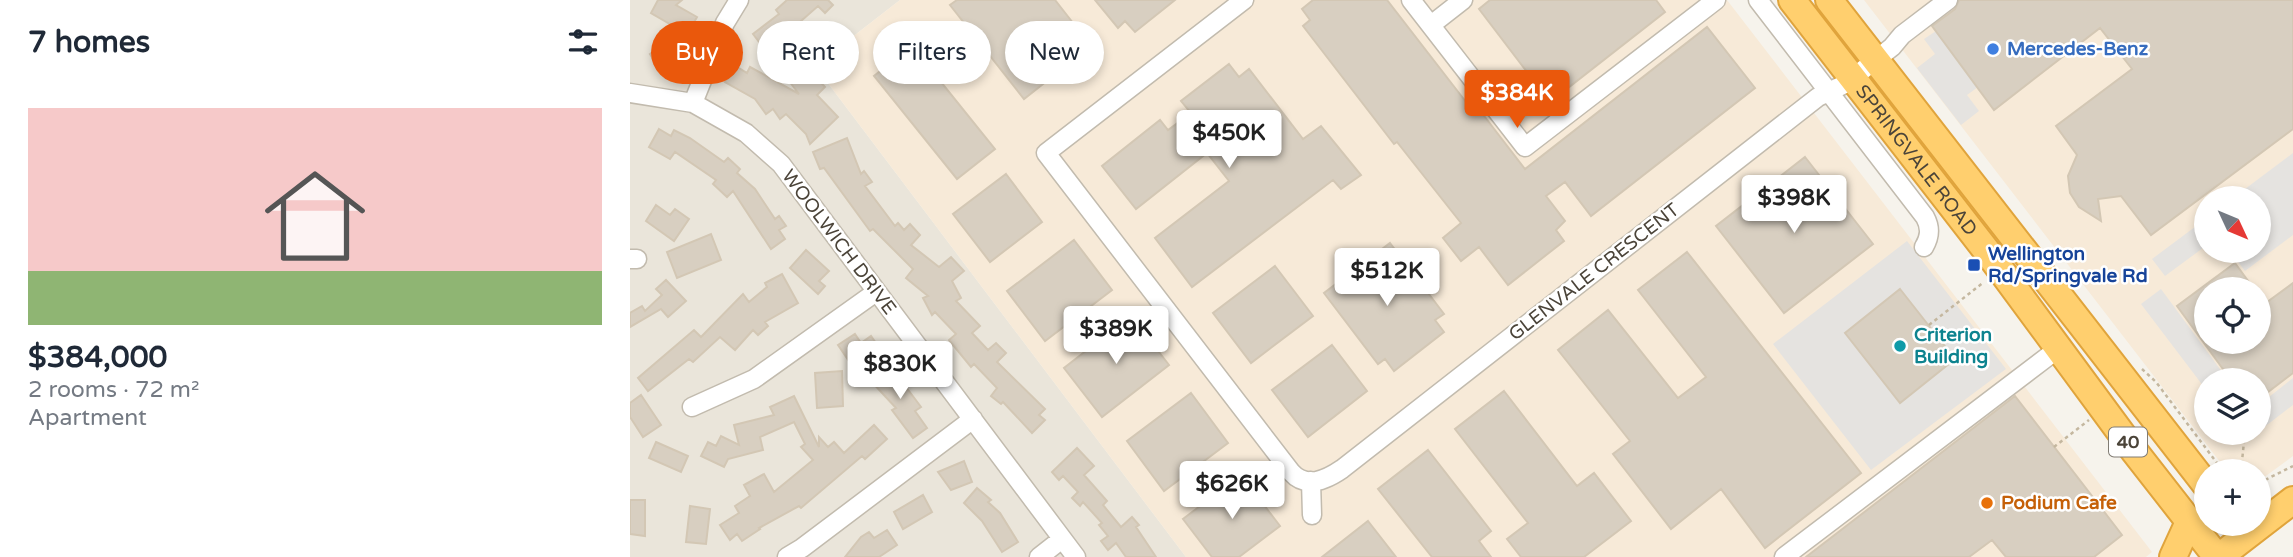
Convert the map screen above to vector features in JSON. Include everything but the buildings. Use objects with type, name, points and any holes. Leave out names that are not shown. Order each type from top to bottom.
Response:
[{"type":"highway","name":"SPRINGVALE ROAD","points":[[1792,0],[2218,557]]},
{"type":"highway","name":"SPRINGVALE ROAD","points":[[1829,0],[2194,467]]},
{"type":"highway","points":[[2218,557],[2246,539],[2277,505]]},
{"type":"highway","points":[[2174,557],[2189,522]]},
{"type":"street","points":[[693,103],[725,23],[739,0]]},
{"type":"street","points":[[1244,0],[1046,153],[1295,476],[1300,480],[1311,481],[1312,515]]},
{"type":"street","points":[[1411,0],[1525,147],[1716,0]]},
{"type":"street","points":[[1431,25],[1463,0]]},
{"type":"street","name":"SPRINGVALE ROAD","points":[[1758,0],[1926,217],[1929,228],[1924,247]]},
{"type":"street","name":"GLENVALE CRESCENT","points":[[1311,481],[1326,479],[1342,469],[1818,97],[1853,78],[1892,47],[1902,35],[1948,0]]},
{"type":"street","name":"WOOLWICH DRIVE","points":[[630,93],[693,103],[746,133],[781,164],[1076,557]]},
{"type":"street","points":[[692,407],[754,379],[876,292]]},
{"type":"street","points":[[1784,557],[2059,348]]},
{"type":"street","points":[[787,557],[973,419]]},
{"type":"street","points":[[1039,557],[1062,539]]},
{"type":"path","points":[[1929,325],[1986,281]]},
{"type":"path","points":[[2054,447],[2089,420]]},
{"type":"path","points":[[2271,477],[2293,466]]},
{"type":"shaded area","points":[[630,0],[900,0],[859,32],[859,21],[757,21],[757,84],[829,84],[1186,557],[630,557]]},
{"type":"shaded area","points":[[900,0],[1727,0],[2152,552],[2146,557],[1186,557],[829,84],[859,84],[859,32]]},
{"type":"shaded area","points":[[1864,0],[2293,0],[2293,456],[2271,472],[2271,459],[2218,459],[2207,445],[2271,445],[2271,368],[2194,368],[2194,428]]},
{"type":"shaded area","points":[[1936,31],[1978,87],[1967,95],[1979,111],[1961,125],[1917,68],[1935,54],[1924,39]]},
{"type":"shaded area","points":[[2293,153],[2293,235],[2272,251],[2272,186],[2249,186]]},
{"type":"shaded area","points":[[2194,228],[2194,255],[2165,276],[2152,259]]},
{"type":"shaded area","points":[[1907,241],[2006,369],[1871,470],[1773,344]],"holes":[[[1900,290],[1955,359],[1900,403],[1845,333]]]},
{"type":"shaded area","points":[[2239,263],[2256,263],[2245,271]]},
{"type":"shaded area","points":[[2161,289],[2194,334],[2194,354],[2209,354],[2219,368],[2194,368],[2194,374],[2141,304]]},
{"type":"shaded area","points":[[2293,378],[2293,405],[2271,422],[2271,395]]},
{"type":"place","name":"Mercedes-Benz","points":[[1993,49]]},
{"type":"place","name":"Wellington Rd/Springvale Rd","points":[[1974,265]]},
{"type":"place","name":"Criterion Building","points":[[1900,346]]},
{"type":"place","name":"Podium Cafe","points":[[1987,503]]}]
